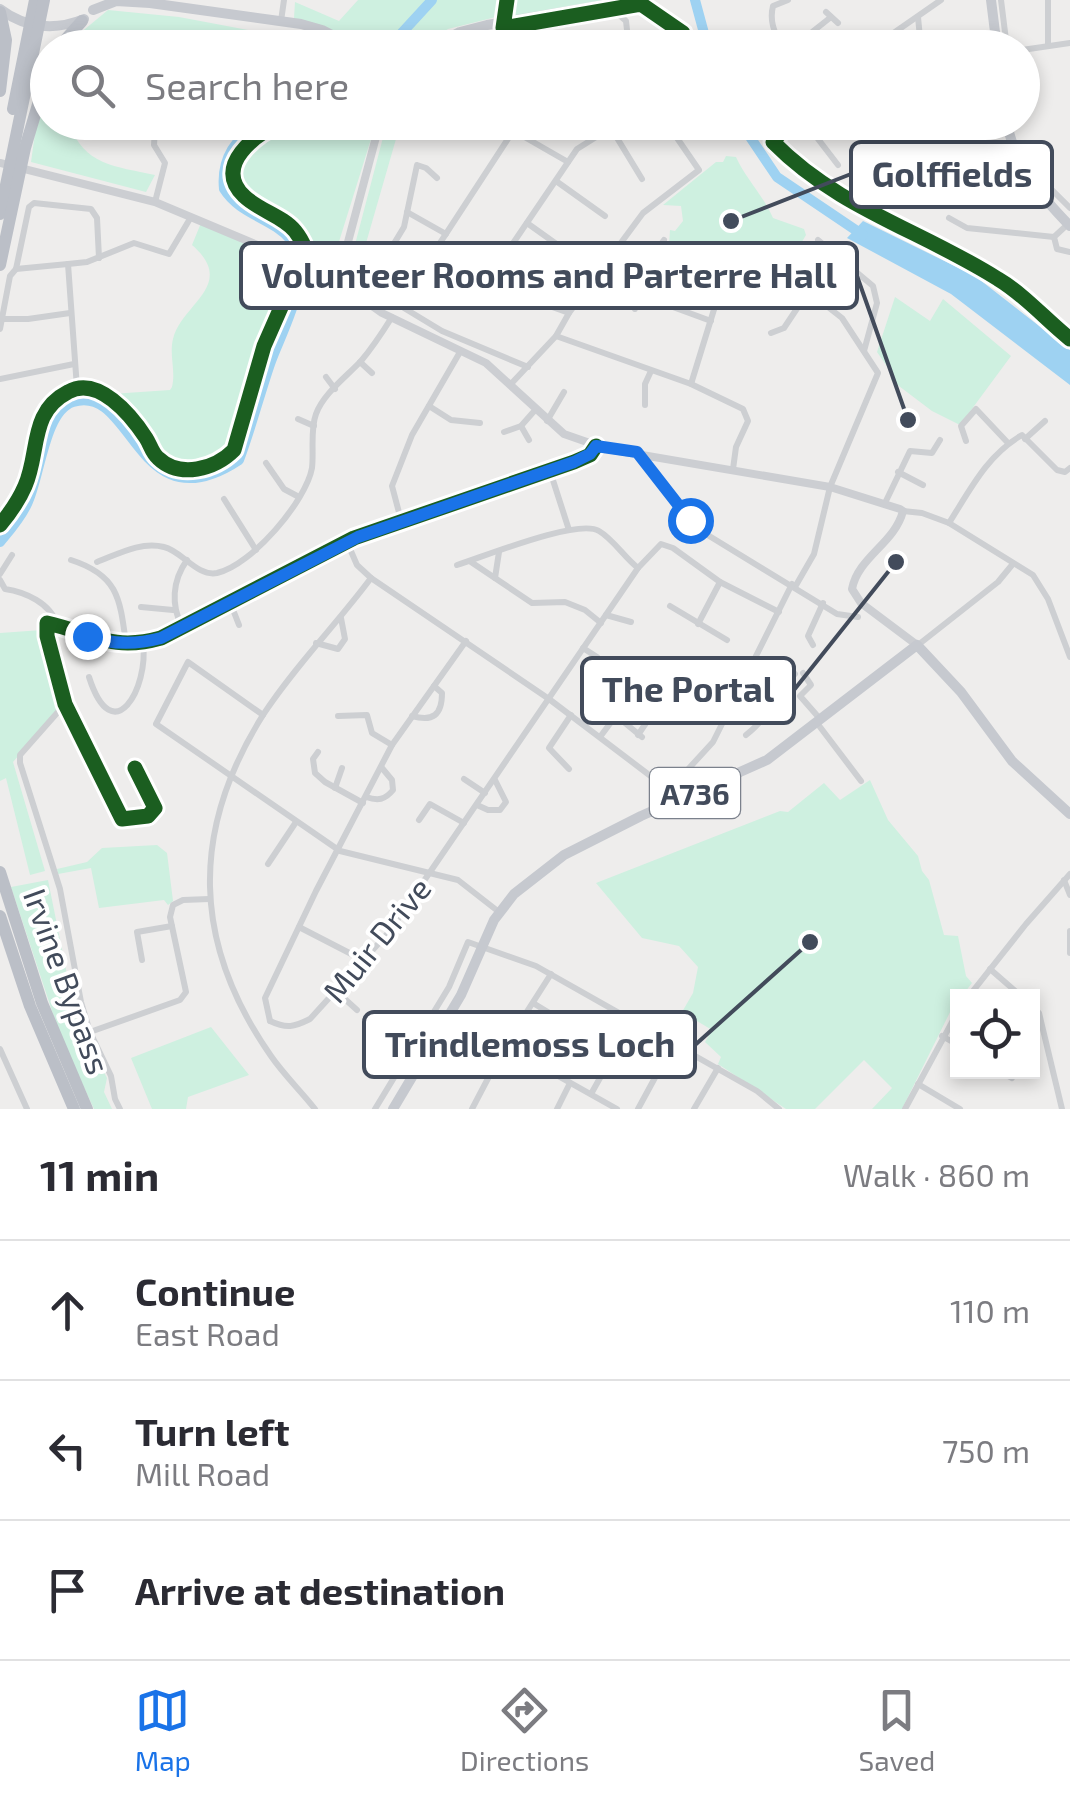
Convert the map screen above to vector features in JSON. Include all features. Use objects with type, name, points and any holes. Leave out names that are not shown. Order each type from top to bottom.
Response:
[{"type":"highway","points":[[0,167],[34,0]]},
{"type":"highway","points":[[38,30],[44,0]]},
{"type":"highway","points":[[74,30],[91,10]]},
{"type":"highway","points":[[0,92],[6,40],[4,12]]},
{"type":"highway","points":[[0,214],[30,68]]},
{"type":"highway","points":[[0,265],[30,131]]},
{"type":"highway","name":"Irvine Bypass","points":[[0,872],[42,1003],[87,1109]]},
{"type":"highway","name":"Irvine Bypass","points":[[0,916],[30,1006],[74,1109]]},
{"type":"main road","points":[[467,30],[634,0]]},
{"type":"main road","points":[[991,0],[995,30]]},
{"type":"main road","points":[[4,12],[32,25],[59,26],[116,1],[147,2],[322,30]]},
{"type":"main road","points":[[340,287],[339,273],[375,140]]},
{"type":"main road","points":[[1011,140],[1032,184],[1069,225]]},
{"type":"main road","points":[[0,167],[36,171],[155,202],[293,260],[392,318],[486,363],[573,440],[830,487],[903,512],[894,532],[856,575],[852,589],[857,600],[918,645],[960,692],[1012,762],[1070,814]]},
{"type":"main road","points":[[346,248],[351,267],[358,271],[374,306]]},
{"type":"main road","points":[[321,278],[351,267]]},
{"type":"main road","points":[[351,291],[361,278]]},
{"type":"main road","name":"A736","points":[[392,1109],[461,994],[482,944],[514,894],[564,855],[671,796],[767,760],[918,645]]},
{"type":"street","points":[[281,21],[284,0]]},
{"type":"street","points":[[773,30],[773,6],[788,0]]},
{"type":"street","points":[[898,30],[941,0]]},
{"type":"street","points":[[1001,0],[1005,30]]},
{"type":"street","points":[[1048,0],[1048,46]]},
{"type":"street","points":[[563,24],[618,14],[626,21],[627,30]]},
{"type":"street","points":[[918,16],[919,30]]},
{"type":"street","points":[[815,30],[832,17]]},
{"type":"street","points":[[1040,47],[1070,43]]},
{"type":"street","points":[[155,140],[165,163],[155,202]]},
{"type":"street","points":[[508,140],[406,295],[404,308],[442,331],[528,366]]},
{"type":"street","points":[[537,140],[568,162]]},
{"type":"street","points":[[486,283],[568,162],[592,140]]},
{"type":"street","points":[[617,140],[642,180]]},
{"type":"street","points":[[510,385],[556,336],[643,213],[699,170],[678,140]]},
{"type":"street","points":[[819,140],[838,164]]},
{"type":"street","points":[[974,140],[989,150],[1012,144]]},
{"type":"street","points":[[1030,146],[1044,182],[1070,208]]},
{"type":"street","points":[[384,260],[404,226],[418,166],[437,178]]},
{"type":"street","points":[[556,180],[605,216]]},
{"type":"street","points":[[0,329],[29,208],[39,202],[92,209],[96,214],[99,258]]},
{"type":"street","points":[[407,212],[446,234]]},
{"type":"street","points":[[16,268],[99,258],[134,242],[169,254],[192,216]]},
{"type":"street","points":[[949,218],[967,228],[1054,237],[1069,225]]},
{"type":"street","points":[[527,223],[576,258]]},
{"type":"street","points":[[1054,237],[1056,248],[1070,252]]},
{"type":"street","points":[[664,240],[638,275],[632,292],[711,321]]},
{"type":"street","points":[[818,240],[873,286],[877,303],[864,352]]},
{"type":"street","points":[[431,256],[486,283],[569,313]]},
{"type":"street","points":[[68,264],[77,388]]},
{"type":"street","points":[[715,268],[734,280],[731,289],[720,290],[707,280],[715,268]]},
{"type":"street","points":[[347,542],[357,565],[371,578],[549,698],[671,796],[714,742],[743,680],[818,544],[830,487],[878,373],[842,318],[791,278]]},
{"type":"street","points":[[691,384],[720,290]]},
{"type":"street","points":[[771,333],[784,328],[808,292]]},
{"type":"street","points":[[635,309],[639,294]]},
{"type":"street","points":[[3,319],[70,313]]},
{"type":"street","points":[[97,562],[137,547],[167,547],[200,570],[216,573],[256,550],[308,482],[315,416],[392,318]]},
{"type":"street","points":[[556,336],[691,384],[743,408],[748,421],[736,447],[732,469]]},
{"type":"street","points":[[362,342],[370,350]]},
{"type":"street","points":[[402,520],[392,486],[412,435],[460,352]]},
{"type":"street","points":[[360,362],[372,374]]},
{"type":"street","points":[[0,380],[74,364]]},
{"type":"street","points":[[645,404],[645,384],[651,371]]},
{"type":"street","points":[[326,377],[334,389]]},
{"type":"street","points":[[548,421],[564,392]]},
{"type":"street","points":[[429,406],[451,420],[480,422]]},
{"type":"street","points":[[504,432],[521,426],[536,409]]},
{"type":"street","points":[[966,441],[961,426],[976,409],[1008,443]]},
{"type":"street","points":[[298,419],[314,426]]},
{"type":"street","points":[[1025,440],[1045,421]]},
{"type":"street","points":[[521,426],[530,440]]},
{"type":"street","points":[[950,523],[978,477],[1008,443],[1022,435],[1057,470],[1065,472],[1070,468]]},
{"type":"street","points":[[885,503],[910,451],[932,452],[940,440]]},
{"type":"street","points":[[136,768],[155,808],[148,816],[122,818],[66,704],[46,622],[104,642],[143,643],[161,638],[347,542],[583,459],[596,446]]},
{"type":"street","points":[[637,452],[690,520],[706,534],[838,614],[858,616]]},
{"type":"street","points":[[266,464],[284,490],[299,497]]},
{"type":"street","points":[[550,471],[569,530]]},
{"type":"street","points":[[898,472],[924,485]]},
{"type":"street","points":[[308,482],[321,488]]},
{"type":"street","points":[[224,499],[256,550]]},
{"type":"street","points":[[903,512],[922,513],[950,523],[1032,575],[1042,588],[1070,657]]},
{"type":"street","points":[[457,565],[590,527],[602,532],[638,568],[661,544],[673,548],[720,582],[779,612]]},
{"type":"street","points":[[496,578],[500,552]]},
{"type":"street","points":[[12,555],[0,577],[5,589],[22,592],[46,608],[57,625]]},
{"type":"street","points":[[70,560],[88,566],[111,583],[124,622],[126,644]]},
{"type":"street","points":[[182,627],[173,610],[178,575],[187,560]]},
{"type":"street","points":[[470,561],[532,603],[565,602],[603,619],[631,622]]},
{"type":"street","points":[[918,645],[998,582],[1012,565]]},
{"type":"street","name":"Muir Drive","points":[[270,1021],[293,1027],[310,1019],[389,932],[638,568]]},
{"type":"street","points":[[315,1109],[272,1057],[224,965],[209,899],[214,822],[263,715],[371,578]]},
{"type":"street","points":[[698,624],[720,582]]},
{"type":"street","points":[[230,602],[239,625]]},
{"type":"street","points":[[813,644],[808,636],[823,603]]},
{"type":"street","points":[[670,606],[727,640]]},
{"type":"street","points":[[141,607],[173,610]]},
{"type":"street","points":[[316,643],[338,649],[345,639],[341,618]]},
{"type":"street","points":[[255,1030],[270,1021],[264,998],[392,745],[466,641]]},
{"type":"street","points":[[88,677],[96,699],[106,711],[114,713],[126,708],[133,700],[146,664],[143,643]]},
{"type":"street","points":[[583,648],[596,658]]},
{"type":"street","points":[[263,715],[188,662],[156,724],[340,851],[458,880],[500,913]]},
{"type":"street","points":[[766,699],[799,673],[811,685],[800,696],[862,781]]},
{"type":"street","points":[[743,680],[760,689],[766,699],[766,717],[746,736]]},
{"type":"street","points":[[412,716],[426,720],[437,715],[442,693],[434,686]]},
{"type":"street","points":[[600,736],[629,698]]},
{"type":"street","points":[[66,704],[20,755],[20,763],[60,889],[81,1002],[120,1109]]},
{"type":"street","points":[[608,709],[640,736],[648,720],[623,706]]},
{"type":"street","points":[[569,769],[549,748],[571,715]]},
{"type":"street","points":[[338,716],[367,716],[372,733],[392,745]]},
{"type":"street","points":[[318,752],[313,760],[315,773],[335,788],[364,800],[387,797],[393,790],[392,780],[382,768]]},
{"type":"street","points":[[335,788],[342,768]]},
{"type":"street","points":[[464,779],[485,793]]},
{"type":"street","name":"Muir Drive","points":[[476,805],[500,810],[506,802],[494,779]]},
{"type":"street","points":[[419,820],[430,804],[464,823]]},
{"type":"street","points":[[268,864],[296,822]]},
{"type":"street","points":[[1067,877],[1070,896]]},
{"type":"street","points":[[974,989],[1067,877]]},
{"type":"street","points":[[90,1032],[180,1000],[186,992],[172,926],[173,905],[183,900],[209,899]]},
{"type":"street","points":[[142,960],[137,932],[172,926]]},
{"type":"street","points":[[299,926],[364,960]]},
{"type":"street","points":[[1070,931],[1070,954]]},
{"type":"street","points":[[375,1109],[449,987],[468,942],[482,944],[550,974],[718,1068],[779,1109]]},
{"type":"street","points":[[990,969],[1013,989]]},
{"type":"street","points":[[472,1109],[550,974]]},
{"type":"street","points":[[336,991],[357,1010]]},
{"type":"street","points":[[533,1002],[574,1028]]},
{"type":"street","points":[[1040,1017],[1062,1109]]},
{"type":"street","points":[[591,1094],[632,1021]]},
{"type":"street","points":[[905,1109],[950,1024]]},
{"type":"street","points":[[942,1036],[950,1040]]},
{"type":"street","points":[[505,1046],[617,1109]]},
{"type":"street","points":[[0,1049],[27,1109]]},
{"type":"street","points":[[694,1109],[718,1068]]},
{"type":"street","points":[[638,1109],[657,1074]]},
{"type":"street","points":[[557,1109],[570,1083]]},
{"type":"street","points":[[918,1084],[960,1109]]},
{"type":"street","points":[[762,1109],[768,1100]]},
{"type":"green space","points":[[358,0],[431,0],[404,30],[321,30],[294,18],[295,2],[339,21]]},
{"type":"green space","points":[[436,0],[610,0],[514,17],[508,14],[446,30],[411,30]]},
{"type":"green space","points":[[108,10],[179,17],[248,30],[84,30]]},
{"type":"green space","points":[[34,140],[77,140],[103,162],[155,175],[146,192],[31,162]]},
{"type":"green space","points":[[253,140],[371,140],[328,268],[317,264],[308,236],[243,186],[243,149]]},
{"type":"green space","points":[[382,140],[396,140],[360,264],[352,256]]},
{"type":"green space","points":[[726,156],[736,157],[773,218],[804,229],[806,235],[787,267],[774,258],[767,268],[746,257],[737,270],[743,277],[736,285],[705,277],[700,284],[649,267],[669,245],[670,230],[675,231],[683,221],[681,206],[663,205]]},
{"type":"green space","points":[[201,223],[283,260],[284,293],[278,315],[262,344],[235,444],[216,462],[179,466],[160,459],[144,430],[111,394],[172,387],[173,339],[203,294],[210,272],[205,259],[192,245]]},
{"type":"green space","points":[[895,297],[930,321],[943,299],[1011,356],[960,425],[932,411],[891,380],[893,375],[877,352]]},
{"type":"green space","points":[[42,630],[61,706],[13,762],[45,871],[30,875],[6,778],[0,781],[0,633]]},
{"type":"green space","points":[[870,780],[888,820],[918,856],[944,935],[958,936],[966,976],[972,983],[967,989],[950,989],[950,1012],[902,1109],[872,1109],[892,1088],[864,1060],[815,1109],[786,1109],[718,1064],[721,1057],[705,1042],[712,1030],[682,1012],[693,993],[698,967],[679,946],[642,938],[596,883],[780,811],[788,812],[824,783],[840,800]]},
{"type":"green space","points":[[157,845],[167,853],[173,901],[168,905],[164,900],[99,908],[91,868],[58,874],[57,869],[87,862],[102,848]]},
{"type":"green space","points":[[48,880],[76,1019],[107,1078],[104,1092],[112,1109],[94,1109],[60,1035],[11,887]]},
{"type":"green space","points":[[211,1027],[249,1075],[188,1097],[186,1109],[152,1109],[131,1058]]},
{"type":"water","points":[[863,221],[975,276],[1070,350],[1070,385],[951,294],[847,238]]},
{"type":"waterway","points":[[404,30],[432,0]]},
{"type":"waterway","points":[[695,0],[703,30]]},
{"type":"waterway","points":[[0,542],[32,493],[55,418],[73,402],[93,402],[110,412],[157,466],[178,477],[205,476],[239,460],[294,302],[300,268],[291,240],[239,205],[224,189],[228,159],[241,140]]},
{"type":"waterway","points":[[752,140],[777,177],[863,235]]},
{"type":"cycle path","points":[[507,0],[503,28],[641,4],[679,30]]},
{"type":"cycle path","points":[[254,140],[235,163],[235,185],[244,196],[295,231],[314,274]]},
{"type":"cycle path","points":[[775,140],[798,165],[825,185],[998,279],[1070,339]]},
{"type":"cycle path","points":[[0,525],[25,486],[47,410],[56,400],[79,388],[91,389],[113,400],[140,429],[156,456],[176,468],[207,466],[234,450],[264,346],[286,296],[284,256]]},
{"type":"cycle path","points":[[135,768],[155,808],[148,816],[122,819],[65,704],[47,623],[115,642],[161,638],[354,538],[574,462],[590,455],[596,446]]},
{"type":"place","name":"Golffields","points":[[731,221]]},
{"type":"place","name":"Volunteer Rooms and Parterre Hall","points":[[908,420]]},
{"type":"place","name":"The Portal","points":[[896,562]]},
{"type":"place","name":"Trindlemoss Loch","points":[[810,942]]},
{"type":"route","points":[[87,636],[126,644],[161,638],[358,537],[583,459],[596,446],[637,452],[690,520]]}]
